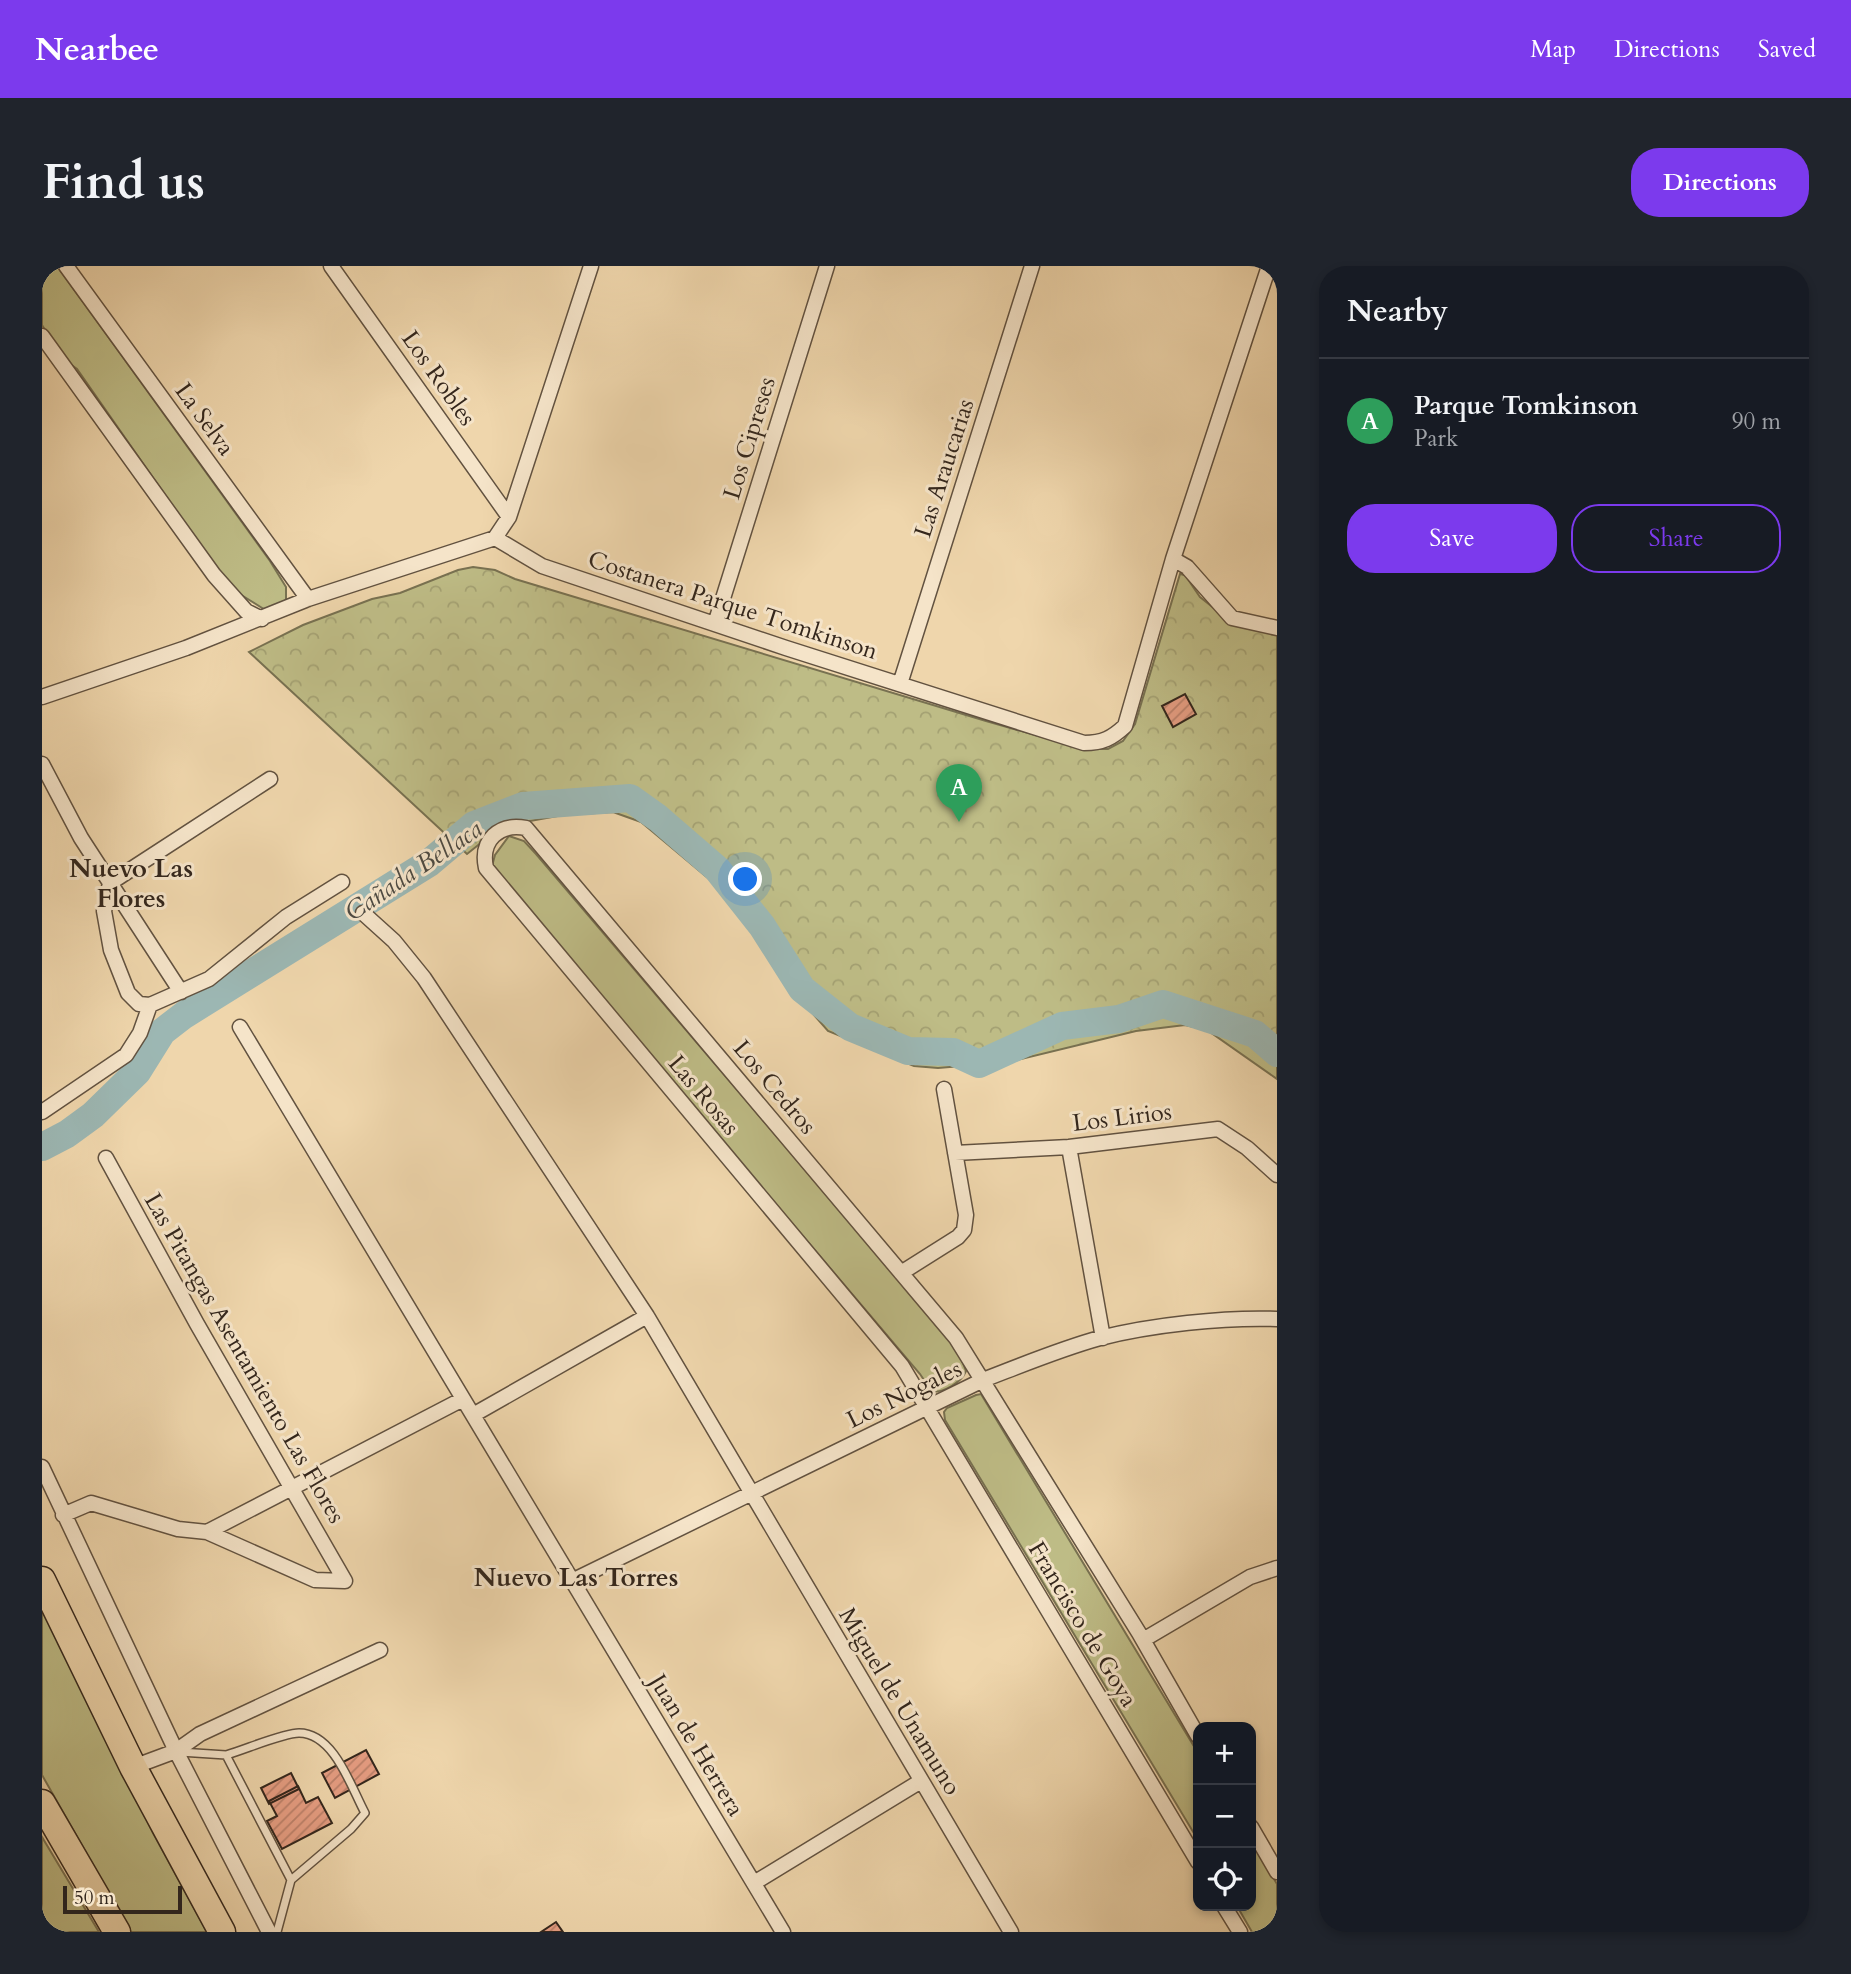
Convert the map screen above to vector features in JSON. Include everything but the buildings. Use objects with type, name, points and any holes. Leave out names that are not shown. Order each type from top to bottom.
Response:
[{"type":"highway","points":[[42,1580],[133,1767],[222,1932]]},
{"type":"highway","points":[[42,1803],[117,1932]]},
{"type":"street","name":"La Selva","points":[[66,266],[308,599]]},
{"type":"street","name":"Los Robles","points":[[331,266],[509,517]]},
{"type":"street","points":[[343,282],[344,266]]},
{"type":"street","points":[[42,697],[186,648],[308,599],[495,538],[509,517],[591,266]]},
{"type":"street","name":"Los Cipreses","points":[[715,624],[827,266]]},
{"type":"street","name":"Las Araucarias","points":[[900,684],[1032,266]]},
{"type":"street","points":[[1269,266],[1173,559],[1188,567],[1232,618],[1277,628]]},
{"type":"street","points":[[42,336],[214,575],[247,611],[262,619]]},
{"type":"street","name":"Costanera Parque Tomkinson","points":[[495,538],[542,566],[1084,743],[1101,743],[1125,726],[1173,559]]},
{"type":"street","points":[[42,764],[70,819],[181,992]]},
{"type":"street","points":[[270,779],[110,883],[104,911],[111,950],[128,993],[139,1003],[150,1005],[209,979],[286,917],[342,882]]},
{"type":"street","name":"Los Cedros","points":[[526,828],[956,1338],[983,1380]]},
{"type":"street","name":"Las Rosas","points":[[526,828],[499,829],[486,849],[486,868],[902,1366],[928,1408]]},
{"type":"street","name":"Miguel de Unamuno","points":[[363,913],[394,941],[424,978],[647,1316],[1011,1932]]},
{"type":"street","points":[[42,1112],[126,1055],[141,1033],[150,1005]]},
{"type":"street","name":"Juan de Herrera","points":[[240,1027],[783,1932]]},
{"type":"street","points":[[901,1273],[958,1237],[964,1230],[966,1215],[944,1089]]},
{"type":"street","name":"Los Lirios","points":[[956,1153],[1069,1147],[1218,1129],[1248,1148],[1277,1175]]},
{"type":"street","points":[[1069,1147],[1102,1338]]},
{"type":"street","name":"Las Pitangas Asentamiento Las Flores","points":[[106,1158],[197,1324],[345,1581],[315,1580],[207,1532]]},
{"type":"street","points":[[473,1415],[647,1316]]},
{"type":"street","name":"Los Nogales","points":[[572,1581],[983,1380],[1052,1353],[1102,1338],[1195,1323],[1277,1319]]},
{"type":"street","name":"Francisco de Goya","points":[[983,1380],[1143,1640],[1193,1727]]},
{"type":"street","points":[[63,1515],[91,1503],[178,1529],[207,1532],[463,1399]]},
{"type":"street","name":"Francisco de Goya","points":[[928,1408],[1193,1854]]},
{"type":"street","points":[[42,1466],[176,1751],[269,1932]]},
{"type":"street","points":[[1143,1640],[1231,1587],[1277,1568]]},
{"type":"street","points":[[133,1767],[176,1751],[200,1734],[380,1650]]},
{"type":"street","points":[[754,1883],[921,1781]]},
{"type":"street","points":[[1256,1836],[1277,1872]]},
{"type":"street","points":[[1227,1911],[1240,1932]]},
{"type":"lane","points":[[176,1751],[226,1755],[297,1733],[314,1735],[331,1749],[365,1813],[351,1829],[291,1880],[277,1932]]},
{"type":"lane","points":[[226,1755],[291,1880]]},
{"type":"green space","points":[[42,266],[57,266],[270,561],[286,587],[286,600],[267,611],[230,588],[77,369],[63,359],[42,325]]},
{"type":"green space","points":[[473,567],[495,570],[515,579],[1084,749],[1108,749],[1123,741],[1135,724],[1180,574],[1185,575],[1200,597],[1229,620],[1277,635],[1277,1079],[1207,1030],[1185,1025],[1136,1031],[1009,1062],[938,1068],[914,1066],[828,1031],[786,983],[721,889],[641,822],[613,812],[563,815],[519,823],[482,842],[467,854],[249,652],[303,625],[372,599],[400,593],[458,570]]},
{"type":"green space","points":[[509,836],[524,841],[536,854],[957,1348],[966,1371],[956,1383],[947,1389],[932,1392],[920,1374],[498,877],[492,866],[495,855]]},
{"type":"green space","points":[[981,1394],[1193,1745],[1193,1832],[945,1420],[944,1412],[947,1408]]},
{"type":"green space","points":[[42,1600],[153,1833],[207,1932],[131,1932],[42,1775]]},
{"type":"green space","points":[[42,1837],[99,1932],[42,1932]]},
{"type":"green space","points":[[1256,1849],[1277,1884],[1277,1932],[1252,1932],[1240,1911],[1256,1911]]},
{"type":"waterway","name":"Cañada Bellaca","points":[[42,1147],[67,1134],[93,1115],[137,1072],[162,1032],[184,1015],[429,863],[474,825],[523,806],[630,798],[658,818],[717,869],[762,926],[802,989],[850,1027],[908,1051],[953,1052],[979,1064],[1062,1026],[1119,1019],[1163,1004],[1255,1034],[1277,1053]]},
{"type":"place","name":"Parque Tomkinson","points":[[959,822]]},
{"type":"district","name":"Nuevo Las Flores","points":[[131,883]]},
{"type":"district","name":"Nuevo Las Torres","points":[[576,1577]]}]
